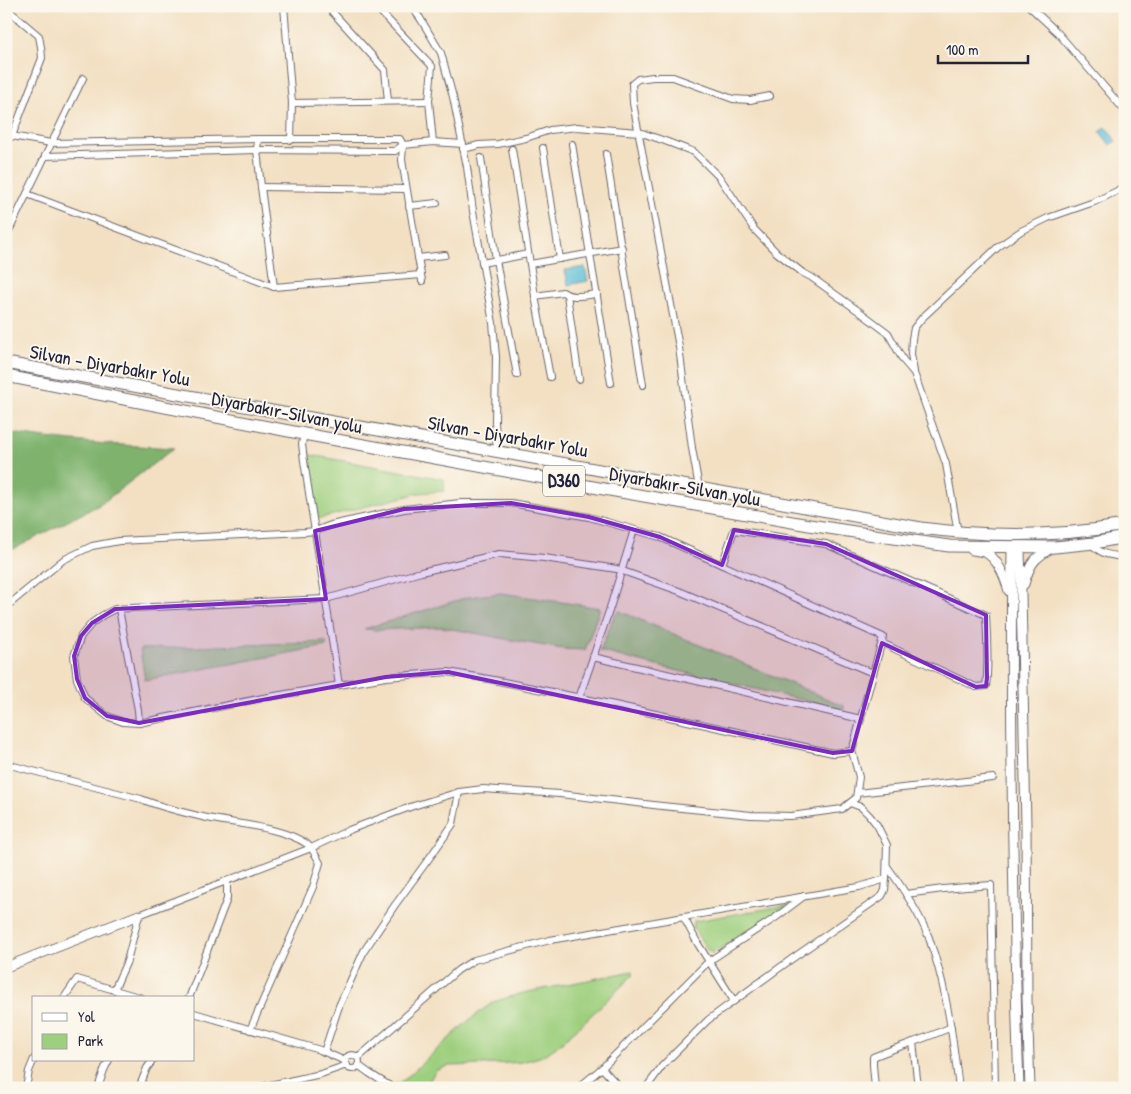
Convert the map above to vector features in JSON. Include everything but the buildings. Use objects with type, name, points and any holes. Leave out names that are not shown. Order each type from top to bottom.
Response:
[{"type":"highway","name":"Silvan - Diyarbakır Yolu","points":[[6,364],[912,527],[958,533],[986,534],[1088,531],[1125,525]]},
{"type":"highway","name":"Diyarbakır-Silvan yolu","points":[[6,376],[304,434],[799,524],[949,546],[1055,547],[1125,538]]},
{"type":"street","points":[[284,6],[292,103],[291,140]]},
{"type":"street","points":[[326,6],[384,70],[388,101]]},
{"type":"street","points":[[376,6],[432,66],[429,101],[433,142]]},
{"type":"street","points":[[411,6],[441,53],[453,97],[463,147],[493,323],[496,357],[495,414],[497,452]]},
{"type":"street","points":[[1029,6],[1058,32],[1125,111]]},
{"type":"street","points":[[6,8],[39,36],[42,58],[8,138],[51,143],[400,139],[403,145],[402,160],[422,278],[274,287],[27,194]]},
{"type":"street","points":[[699,488],[679,347],[633,103],[632,84],[638,79],[672,77],[734,99],[750,100],[770,96]]},
{"type":"street","points":[[7,235],[83,78]]},
{"type":"street","points":[[292,103],[429,101]]},
{"type":"street","points":[[45,156],[258,150],[395,151],[403,145],[433,142],[463,147],[498,144],[550,130],[577,127],[639,132],[694,152],[720,178],[754,229],[776,252],[888,333],[903,360],[914,373]]},
{"type":"street","points":[[258,140],[261,187],[274,287]]},
{"type":"street","points":[[572,144],[611,383]]},
{"type":"street","points":[[543,148],[560,258]]},
{"type":"street","points":[[512,149],[550,377]]},
{"type":"street","points":[[606,154],[643,385]]},
{"type":"street","points":[[481,158],[496,260],[517,375]]},
{"type":"street","points":[[958,533],[946,464],[914,373],[911,354],[914,328],[922,318],[998,247],[1021,231],[1048,218],[1094,202],[1118,191],[1125,185]]},
{"type":"street","points":[[261,187],[406,188]]},
{"type":"street","points":[[409,206],[437,203]]},
{"type":"street","points":[[530,264],[622,248]]},
{"type":"street","points":[[482,263],[528,254]]},
{"type":"street","points":[[418,258],[444,255]]},
{"type":"street","points":[[535,296],[563,292],[573,296],[597,294]]},
{"type":"street","points":[[567,295],[579,379]]},
{"type":"street","points":[[304,434],[302,444],[339,685]]},
{"type":"street","points":[[6,607],[63,560],[92,546],[119,541],[315,531],[330,525],[404,509],[461,504],[511,504],[589,517],[660,537],[883,637],[852,751],[859,777],[856,798],[842,808],[791,816],[751,815],[560,794],[483,789],[458,792],[412,806],[349,830],[311,848],[6,967]]},
{"type":"street","points":[[579,698],[634,530]]},
{"type":"street","points":[[722,565],[734,530],[826,544],[986,614],[988,641],[986,686],[976,687],[882,643]]},
{"type":"street","points":[[1090,543],[1099,552],[1125,557]]},
{"type":"street","points":[[949,546],[984,552],[993,559],[1016,599]]},
{"type":"street","points":[[1016,547],[1013,844],[1019,1088]]},
{"type":"street","points":[[1030,1088],[1027,998],[1026,825],[1016,599],[1034,560],[1055,547]]},
{"type":"street","points":[[852,751],[833,753],[494,680],[448,672],[395,676],[263,698],[139,723],[124,722],[107,716],[85,698],[77,679],[74,656],[81,636],[92,623],[115,609],[326,599],[421,572],[500,554],[544,558],[617,569],[679,591],[873,673]]},
{"type":"street","points":[[119,609],[139,723]]},
{"type":"street","points":[[593,657],[861,719]]},
{"type":"street","points":[[6,764],[141,799],[160,806],[286,834],[311,848],[320,863],[313,887],[250,1030]]},
{"type":"street","points":[[856,793],[993,778]]},
{"type":"street","points":[[324,1052],[339,1006],[364,951],[453,824],[458,792]]},
{"type":"street","points":[[646,1088],[663,1065],[708,1020],[882,896],[885,890],[887,845],[877,825],[869,815],[861,807],[850,802]]},
{"type":"street","points":[[887,866],[906,894],[927,932],[940,972],[951,1026],[959,1088]]},
{"type":"street","points":[[197,1014],[324,1052],[352,1068],[458,970],[474,960],[550,940],[859,887],[886,879]]},
{"type":"street","points":[[190,996],[227,899],[227,881]]},
{"type":"street","points":[[906,894],[991,885],[995,1088]]},
{"type":"street","points":[[578,1088],[602,1068],[709,961],[805,896]]},
{"type":"street","points":[[114,990],[127,960],[139,915]]},
{"type":"street","points":[[684,918],[698,944],[734,1000]]},
{"type":"street","points":[[65,996],[77,979],[135,996]]},
{"type":"street","points":[[876,1088],[872,1065],[873,1057],[934,1035],[951,1026]]},
{"type":"street","points":[[913,1042],[918,1088]]},
{"type":"street","points":[[346,1063],[347,1057],[351,1055],[356,1056],[358,1062],[369,1073],[393,1088]]},
{"type":"street","points":[[26,1088],[33,1062]]},
{"type":"street","points":[[98,1088],[108,1062]]},
{"type":"street","points":[[139,1088],[152,1062]]},
{"type":"street","points":[[256,1088],[321,1074],[346,1063]]},
{"type":"street","points":[[602,1068],[620,1088]]},
{"type":"highlighted area","points":[[511,503],[589,517],[660,537],[722,565],[734,530],[826,544],[986,615],[986,686],[976,687],[882,643],[852,751],[833,753],[448,672],[386,677],[139,723],[107,716],[85,698],[77,679],[74,656],[81,636],[92,623],[115,609],[326,599],[315,531],[404,509]]},
{"type":"green space","points":[[6,432],[69,441],[174,448],[101,504],[6,553]]},
{"type":"green space","points":[[311,455],[444,479],[444,491],[419,493],[317,519],[309,457]]},
{"type":"green space","points":[[501,593],[600,608],[585,650],[563,649],[442,627],[364,629],[468,597]]},
{"type":"green space","points":[[619,611],[844,706],[844,710],[600,651],[614,616]]},
{"type":"green space","points":[[325,642],[326,646],[145,680],[140,649]]},
{"type":"green space","points":[[789,905],[713,953],[708,951],[693,928],[694,921]]},
{"type":"green space","points":[[633,971],[633,975],[582,1024],[555,1048],[540,1057],[522,1062],[448,1066],[435,1071],[426,1088],[401,1088],[395,1084],[404,1080],[468,1021],[493,1002],[523,993]]},
{"type":"water","points":[[1106,127],[1116,141],[1110,145],[1100,132]]},
{"type":"water","points":[[585,267],[588,281],[568,285],[565,270]]}]
